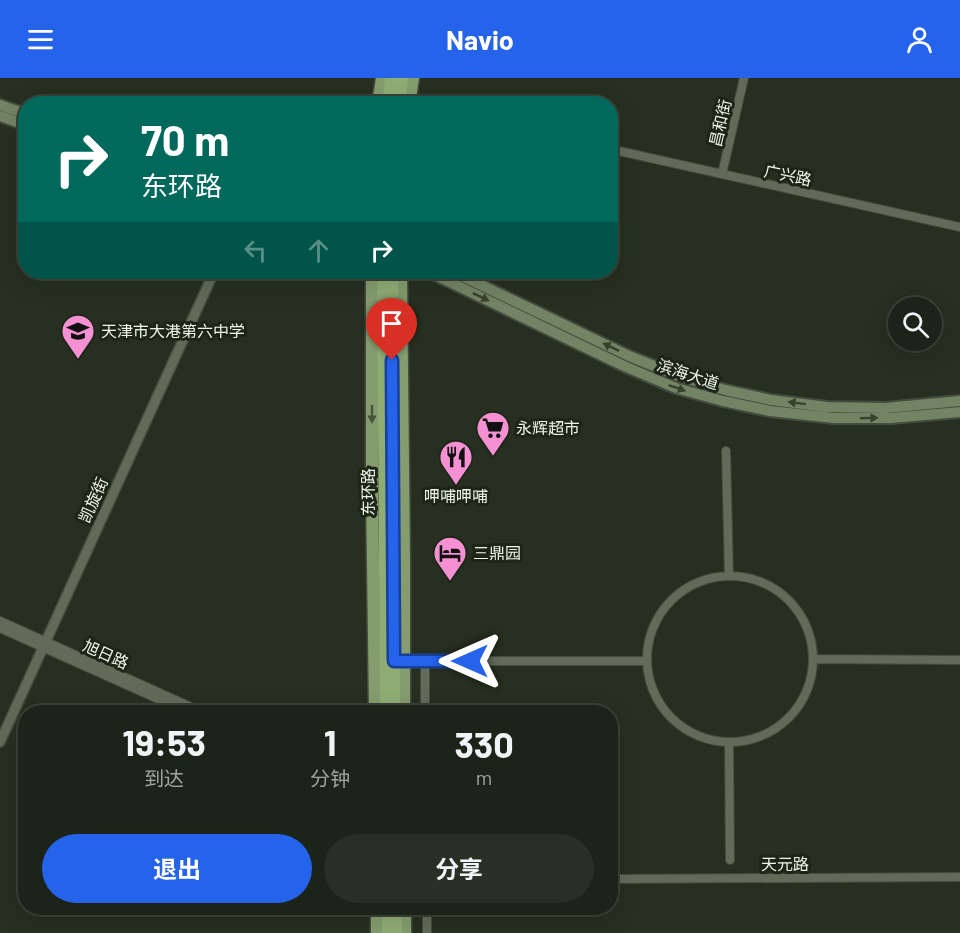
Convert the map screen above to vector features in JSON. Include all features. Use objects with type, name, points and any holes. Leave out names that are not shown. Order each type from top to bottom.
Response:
[{"type":"highway","points":[[391,78],[397,96]]},
{"type":"highway","points":[[401,96],[402,78]]},
{"type":"highway","name":"东环路","points":[[383,279],[390,661],[393,705]]},
{"type":"highway","name":"东环路","points":[[387,705],[390,661],[392,279]]},
{"type":"highway","points":[[388,915],[388,933]]},
{"type":"highway","points":[[396,915],[396,933]]},
{"type":"main road","points":[[379,96],[382,78]]},
{"type":"main road","points":[[404,96],[413,78]]},
{"type":"main road","points":[[0,105],[18,111]]},
{"type":"main road","points":[[0,116],[18,122]]},
{"type":"main road","points":[[372,279],[372,490],[390,661],[402,705]]},
{"type":"main road","points":[[377,705],[390,661],[401,279]]},
{"type":"main road","name":"滨海大道","points":[[444,279],[624,366],[676,387],[723,401],[770,411],[834,418],[917,416],[960,412]]},
{"type":"main road","name":"滨海大道","points":[[469,279],[629,356],[679,376],[725,390],[771,400],[827,407],[885,408],[960,400]]},
{"type":"main road","points":[[377,915],[377,933]]},
{"type":"main road","points":[[405,915],[405,933]]},
{"type":"street","name":"昌和街","points":[[722,174],[744,78]]},
{"type":"street","name":"广兴路","points":[[618,151],[960,227]]},
{"type":"street","name":"凯旋街","points":[[0,741],[204,279]]},
{"type":"street","name":"凯旋街","points":[[0,731],[211,279]]},
{"type":"street","points":[[726,451],[729,576]]},
{"type":"street","points":[[729,576],[755,579],[778,591],[797,610],[809,633],[813,659],[809,685],[798,709],[779,727],[755,739],[729,743],[701,738],[675,723],[657,701],[647,674],[647,645],[656,618],[675,596],[700,581],[729,576]]},
{"type":"street","name":"旭日路","points":[[0,621],[172,705]]},
{"type":"street","name":"旭日路","points":[[0,628],[42,643],[186,705]]},
{"type":"street","points":[[813,659],[960,660]]},
{"type":"street","points":[[390,661],[647,661]]},
{"type":"street","points":[[425,661],[426,705]]},
{"type":"street","points":[[729,743],[730,860]]},
{"type":"street","name":"天元路","points":[[618,879],[960,877]]},
{"type":"street","points":[[427,915],[427,933]]},
{"type":"place","name":"天津市大港第六中学","points":[[78,360]]},
{"type":"place","name":"永辉超市","points":[[493,457]]},
{"type":"place","name":"呷哺呷哺","points":[[456,486]]},
{"type":"place","name":"三鼎园","points":[[450,582]]},
{"type":"route","points":[[392,360],[394,661],[470,661]]}]
